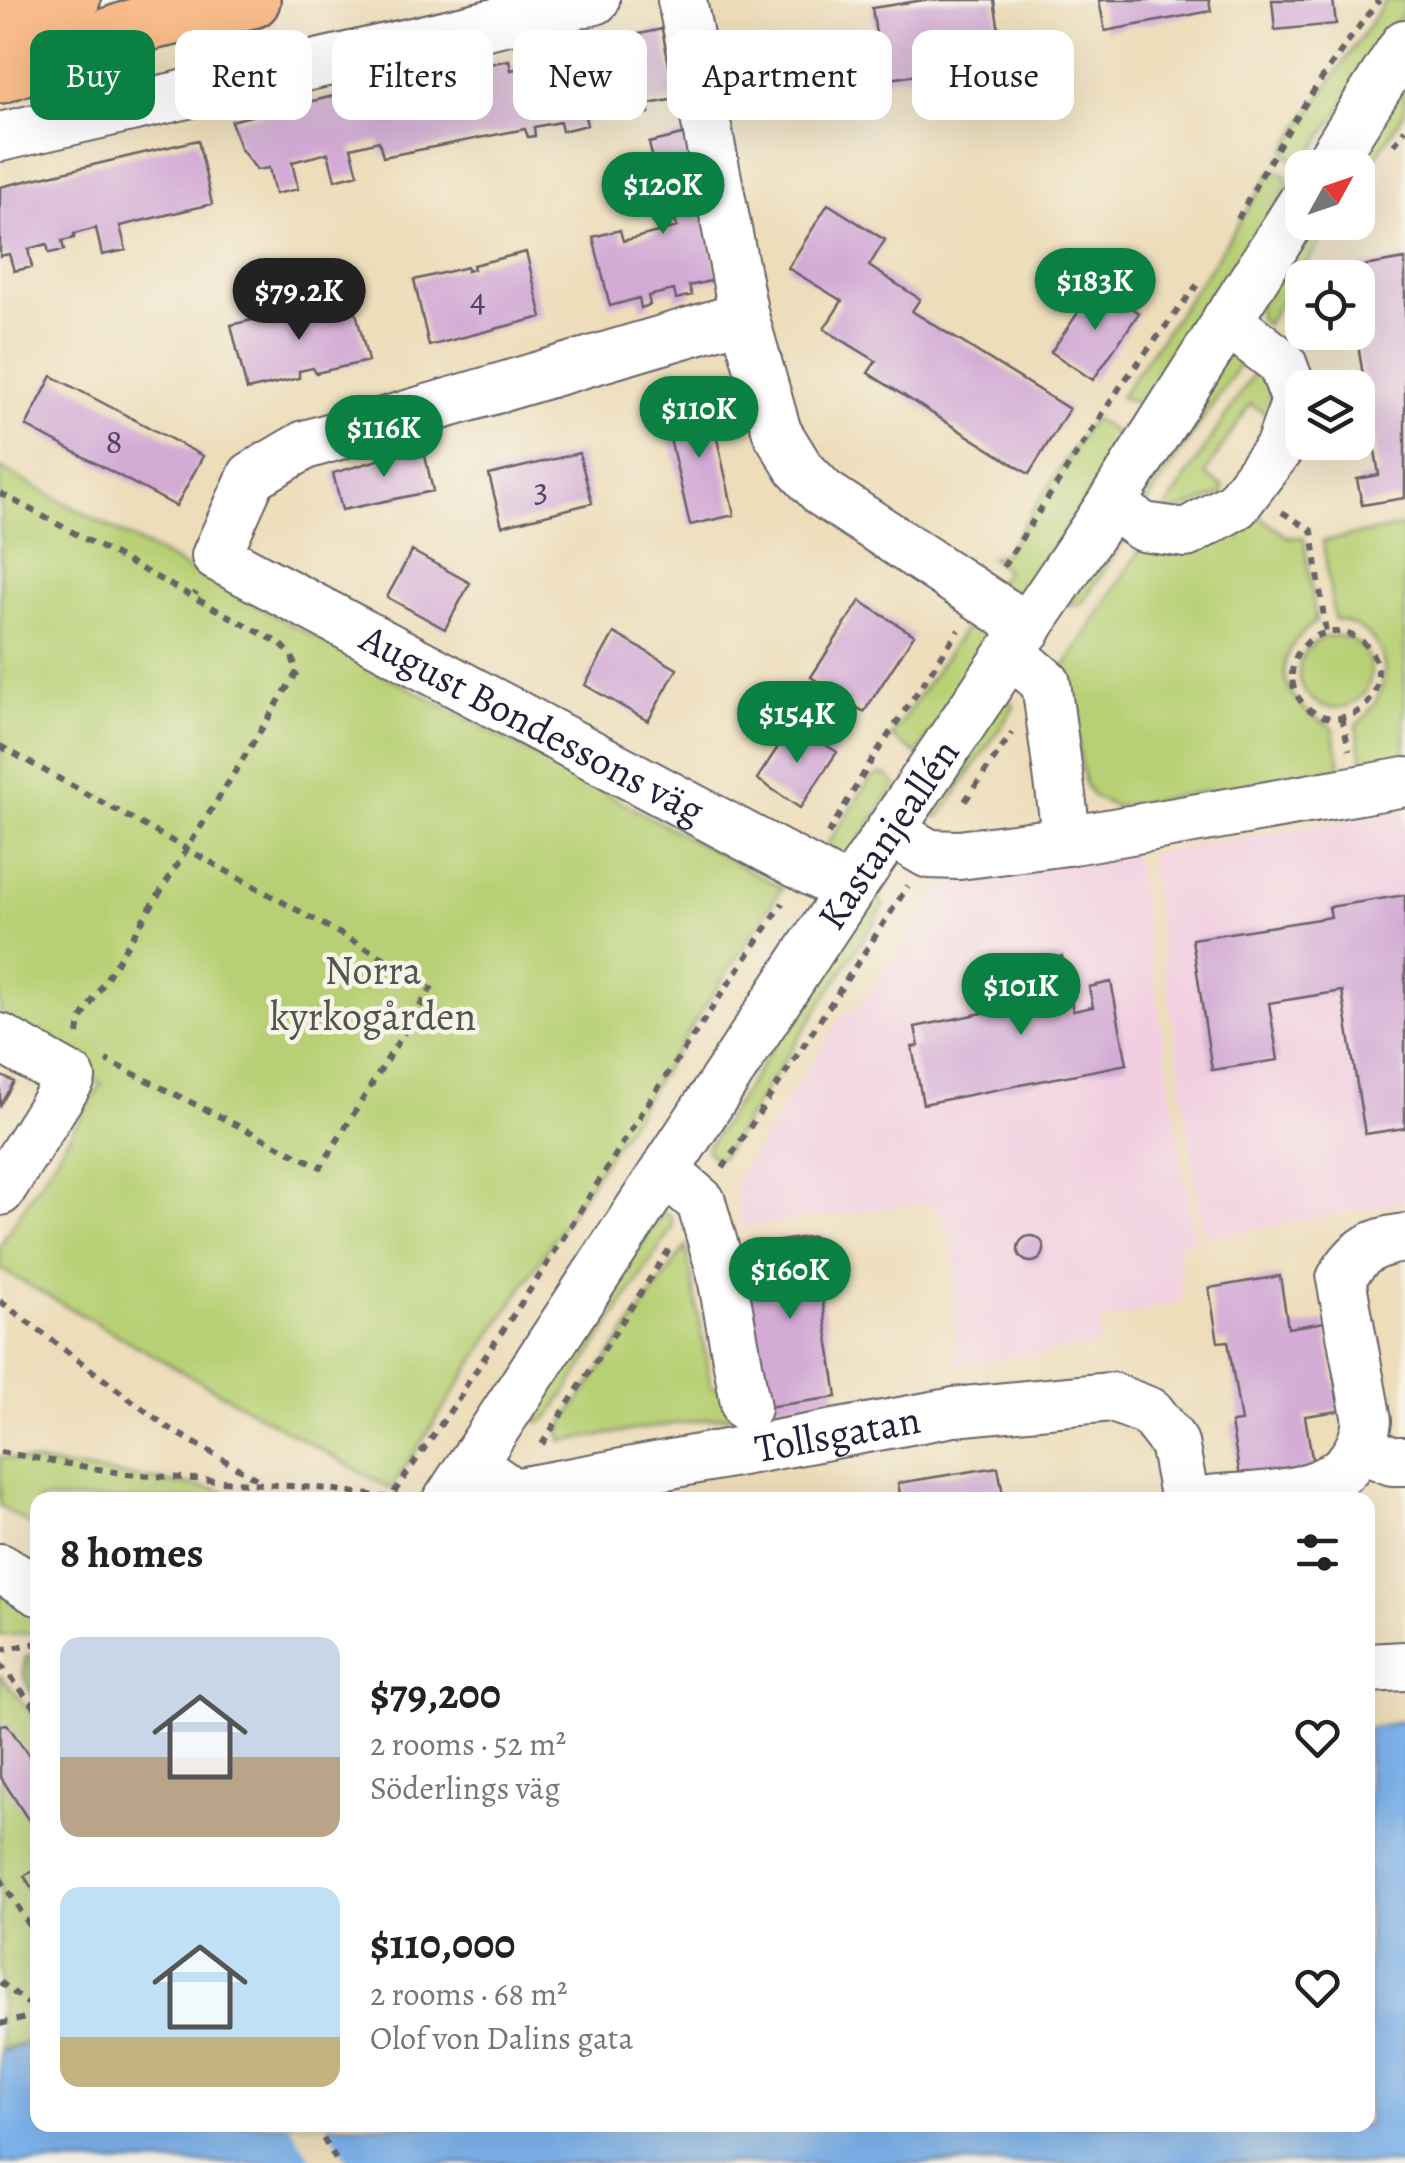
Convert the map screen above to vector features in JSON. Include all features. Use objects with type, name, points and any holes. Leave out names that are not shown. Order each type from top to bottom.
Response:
[{"type":"highway","points":[[0,27],[72,0]]},
{"type":"highway","points":[[0,75],[214,0]]},
{"type":"highway","points":[[146,23],[252,0]]},
{"type":"street","points":[[0,138],[595,0]]},
{"type":"street","points":[[682,0],[744,316],[776,432],[799,468],[824,494],[1020,640],[1046,683],[1067,841]]},
{"type":"street","points":[[1337,150],[1405,44]]},
{"type":"street","name":"Kastanjeallén","points":[[460,1482],[850,890],[910,843],[1020,640],[1285,229]]},
{"type":"street","name":"August Bondessons väg","points":[[744,316],[305,445],[252,476],[216,556],[850,890]]},
{"type":"street","points":[[1111,504],[1142,527],[1186,532],[1236,504],[1279,448],[1296,401],[1282,363],[1226,320]]},
{"type":"street","points":[[910,843],[958,855],[1067,841],[1405,782]]},
{"type":"street","points":[[0,1038],[70,1078],[0,1191]]},
{"type":"street","points":[[665,1171],[701,1202],[722,1270],[746,1408]]},
{"type":"street","points":[[1286,1492],[1305,1490],[1330,1480],[1352,1462],[1360,1448],[1367,1421],[1341,1279],[1352,1258],[1366,1248],[1405,1238]]},
{"type":"street","name":"Tollsgatan","points":[[517,1492],[954,1412],[1111,1397],[1150,1412],[1174,1443],[1183,1492]]},
{"type":"street","points":[[1360,1448],[1392,1461],[1405,1461]]},
{"type":"street","name":"Tollsgatan","points":[[460,1482],[507,1492]]},
{"type":"street","points":[[0,1568],[30,1586]]},
{"type":"street","points":[[1375,1668],[1405,1666]]},
{"type":"path","points":[[1230,236],[1293,123],[1336,56],[1379,0]]},
{"type":"path","points":[[994,580],[1122,384],[1208,268]]},
{"type":"path","points":[[1247,490],[1312,531],[1326,633]]},
{"type":"path","points":[[0,493],[193,597]]},
{"type":"path","points":[[826,836],[873,758],[970,614]]},
{"type":"path","points":[[1326,633],[1351,634],[1364,642],[1378,668],[1378,683],[1372,697],[1363,708],[1338,718],[1310,712],[1293,690],[1291,676],[1298,650],[1308,640],[1326,633]]},
{"type":"path","points":[[76,1045],[80,1021],[297,672]]},
{"type":"path","points":[[0,746],[433,985],[320,1168],[94,1054]]},
{"type":"path","points":[[394,1492],[790,891]]},
{"type":"path","points":[[0,1300],[167,1427],[267,1484]]},
{"type":"path","points":[[465,1387],[506,1415]]},
{"type":"path","points":[[0,1452],[126,1474],[354,1492]]},
{"type":"path","points":[[0,1650],[30,1644]]},
{"type":"path","points":[[0,1664],[30,1701]]},
{"type":"path","points":[[0,1878],[30,1926]]},
{"type":"path","points":[[0,1982],[30,2006]]},
{"type":"path","points":[[0,2024],[30,2015]]},
{"type":"path","points":[[318,2132],[338,2163]]},
{"type":"shaded area","points":[[1405,811],[1405,895],[1331,917],[1192,940],[1212,1070],[1269,1003],[1342,991],[1365,1133],[1405,1128],[1405,1202],[1204,1238],[1148,854]]},
{"type":"shaded area","points":[[1134,852],[1195,1239],[1178,1244],[1182,1301],[1100,1322],[1100,1345],[956,1365],[954,1241],[932,1202],[740,1227],[734,1184],[843,1014],[858,1008],[925,913],[938,887]]},
{"type":"green space","points":[[1386,0],[1405,0],[1405,10],[1314,150],[1286,150]]},
{"type":"green space","points":[[1405,79],[1405,112],[1375,158],[1375,150],[1360,150]]},
{"type":"green space","points":[[1276,170],[1285,175],[1285,195],[1145,407],[1120,397],[1211,266]]},
{"type":"green space","points":[[1300,240],[1322,240],[1309,260],[1287,260]]},
{"type":"green space","points":[[1285,263],[1285,296],[1266,325],[1259,319],[1258,305]]},
{"type":"green space","points":[[1247,353],[1143,509],[1143,475],[1225,354]]},
{"type":"green space","points":[[1268,365],[1273,417],[1250,404],[1205,474],[1223,487],[1223,494],[1161,516],[1257,368]]},
{"type":"green space","points":[[1093,418],[1125,439],[1026,589],[1014,593],[995,585],[1006,570],[990,557],[1005,553]]},
{"type":"green space","name":"Norra kyrkogården","points":[[0,468],[782,888],[391,1489],[0,1269],[0,1245],[102,1084],[0,1026]]},
{"type":"green space","points":[[1254,513],[1288,537],[1304,538],[1316,621],[1301,634],[1286,658],[1286,683],[1299,704],[1332,727],[1341,769],[1116,807],[1094,797],[1085,785],[1065,666],[1144,543]]},
{"type":"green space","points":[[1405,526],[1405,756],[1363,763],[1356,726],[1379,695],[1384,663],[1369,636],[1334,619],[1323,541]]},
{"type":"green space","points":[[1108,536],[1125,538],[1082,603],[1068,606]]},
{"type":"green space","points":[[973,616],[990,629],[993,639],[917,754],[891,737]]},
{"type":"green space","points":[[1335,636],[1361,646],[1371,672],[1361,698],[1335,708],[1309,698],[1299,672],[1309,646]]},
{"type":"green space","points":[[1003,691],[1014,706],[1009,715],[940,817],[927,815]]},
{"type":"green space","points":[[888,776],[896,785],[842,866],[816,861],[871,778]]},
{"type":"green space","points":[[876,893],[884,907],[727,1149],[714,1159],[706,1149]]},
{"type":"green space","points":[[663,1212],[672,1218],[672,1228],[552,1414],[538,1422],[527,1416]]},
{"type":"green space","points":[[686,1246],[711,1387],[721,1388],[740,1414],[563,1441],[560,1432],[567,1418]]},
{"type":"green space","points":[[0,1457],[225,1492],[30,1492],[30,1525],[0,1506]]},
{"type":"green space","points":[[0,1592],[30,1609],[30,1634],[0,1636]]},
{"type":"green space","points":[[30,1655],[30,1690],[23,1669]]},
{"type":"green space","points":[[0,1675],[30,1711],[30,2041],[0,2049]]},
{"type":"water","points":[[1405,1721],[1405,2163],[0,2163],[0,2052],[30,2043],[30,2132],[1375,2132],[1375,1727]]},
{"type":"pier","points":[[294,2132],[331,2132],[350,2163],[313,2163]]},
{"type":"building","points":[[924,0],[994,0],[999,30],[912,30],[912,76],[892,79],[892,30],[875,30],[872,8]]},
{"type":"building","points":[[1099,0],[1209,0],[1211,11],[1105,31]]},
{"type":"building","points":[[1272,0],[1333,0],[1336,24],[1275,30]]},
{"type":"building","points":[[662,29],[667,54],[667,101],[648,104],[647,113],[647,32]]},
{"type":"building","points":[[509,60],[513,120],[586,120],[587,125],[562,131],[560,122],[534,127],[535,136],[528,137],[525,129],[383,157],[379,141],[351,148],[358,174],[335,180],[328,153],[292,162],[298,189],[275,194],[269,168],[257,170],[240,148],[231,121],[312,120],[312,101],[332,96],[332,120],[493,120],[493,63]]},
{"type":"building","points":[[686,134],[719,279],[689,286],[692,295],[676,299],[674,290],[648,296],[650,305],[641,308],[639,298],[610,306],[593,237],[620,230],[623,241],[677,227],[675,219],[665,214],[649,143]]},
{"type":"building","points":[[198,140],[212,204],[120,226],[126,250],[102,255],[96,228],[62,241],[64,250],[49,253],[47,244],[28,249],[32,267],[14,271],[9,254],[0,256],[0,187]]},
{"type":"building","points":[[828,204],[885,240],[869,266],[920,299],[912,311],[1069,409],[1029,474],[868,373],[876,361],[824,329],[842,301],[788,268]]},
{"type":"building","points":[[526,252],[542,317],[429,346],[414,280],[467,267],[467,271],[474,269],[473,265]]},
{"type":"building","points":[[1405,259],[1405,498],[1362,505],[1357,479],[1379,475],[1375,450],[1375,370],[1362,370],[1359,350],[1375,350],[1375,264]]},
{"type":"building","points":[[1097,285],[1139,313],[1093,380],[1051,352]]},
{"type":"building","points":[[352,296],[368,361],[316,373],[313,368],[299,371],[299,378],[247,390],[231,325]]},
{"type":"building","points":[[52,376],[203,456],[176,506],[26,426]]},
{"type":"building","points":[[708,398],[734,515],[690,525],[663,408]]},
{"type":"building","points":[[423,447],[433,491],[342,510],[333,473]]},
{"type":"building","points":[[579,453],[592,503],[502,526],[489,475]]},
{"type":"building","points":[[412,551],[470,583],[445,629],[387,597]]},
{"type":"building","points":[[860,601],[914,635],[864,712],[811,677]]},
{"type":"building","points":[[614,633],[677,669],[648,721],[585,685]]},
{"type":"building","points":[[793,724],[837,752],[800,808],[757,779]]},
{"type":"building","points":[[1405,895],[1405,1128],[1365,1134],[1342,991],[1269,1003],[1278,1060],[1212,1070],[1192,939],[1331,917],[1329,907]]},
{"type":"building","points":[[1062,956],[1073,1011],[1093,1007],[1089,987],[1111,982],[1127,1064],[923,1104],[912,1047],[919,1046],[915,1027],[1012,1007],[1005,967]]},
{"type":"building","points":[[0,1075],[14,1082],[0,1105]]},
{"type":"building","points":[[813,1236],[837,1397],[766,1407],[742,1247]]},
{"type":"building","points":[[1031,1236],[1040,1240],[1044,1249],[1040,1258],[1031,1262],[1022,1258],[1018,1249],[1022,1240]]},
{"type":"building","points":[[1280,1276],[1288,1328],[1325,1322],[1339,1411],[1305,1416],[1314,1470],[1241,1482],[1231,1423],[1241,1422],[1228,1341],[1218,1342],[1209,1288]]},
{"type":"building","points":[[998,1467],[1003,1492],[900,1492],[898,1483]]},
{"type":"building","points":[[7,1724],[30,1757],[30,1823],[0,1776],[0,1725]]}]
